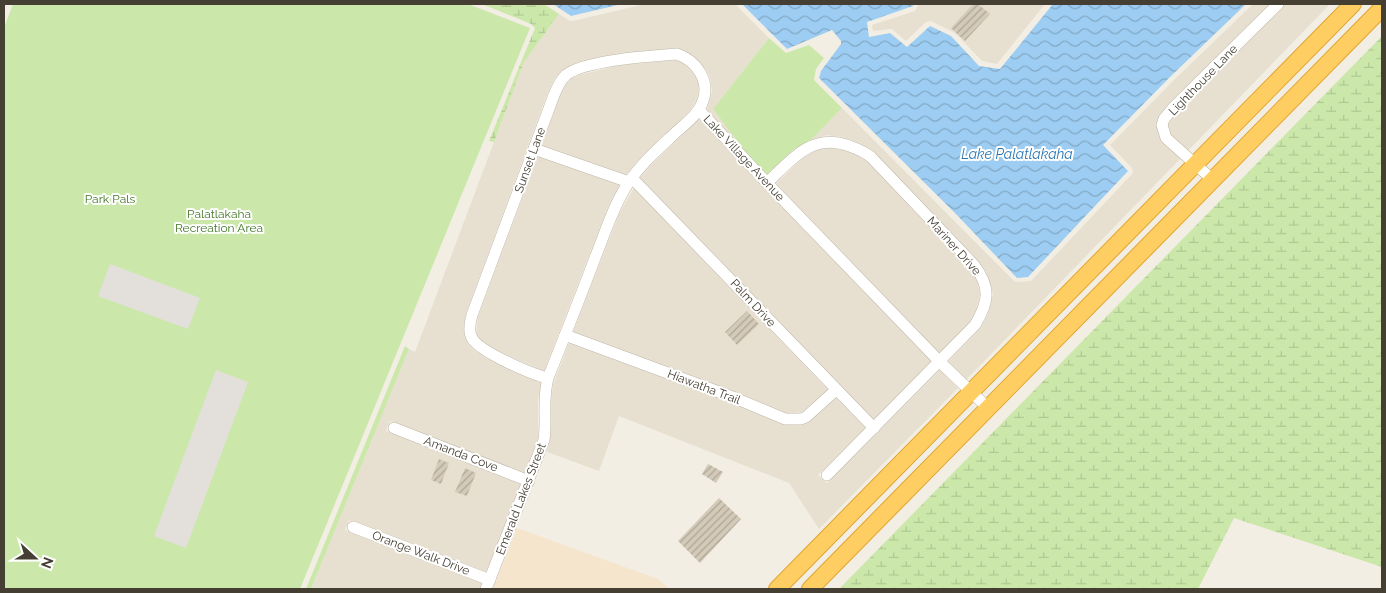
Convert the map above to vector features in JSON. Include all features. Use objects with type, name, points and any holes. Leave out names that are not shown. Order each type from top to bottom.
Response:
[{"type":"highway","points":[[777,589],[1353,4]]},
{"type":"highway","points":[[810,589],[1382,8]]},
{"type":"street","name":"Lighthouse Lane","points":[[1213,180],[1166,138],[1162,125],[1164,119],[1278,4]]},
{"type":"street","name":"Sunset Lane","points":[[548,378],[488,353],[472,340],[470,335],[472,315],[554,94],[561,81],[566,75],[576,69],[620,60],[677,54],[691,62],[701,73],[704,80],[705,91],[699,110]]},
{"type":"street","name":"Lake Village Avenue","points":[[548,378],[614,209],[630,180],[648,159],[699,110],[940,362],[988,408]]},
{"type":"street","name":"Mariner Drive","points":[[767,183],[798,154],[820,142],[829,141],[856,148],[871,157],[974,265],[981,274],[985,284],[987,294],[981,314],[975,325],[826,475]]},
{"type":"street","name":"Palm Drive","points":[[534,149],[630,180],[874,428]]},
{"type":"street","name":"Hiawatha Trail","points":[[565,335],[735,398],[785,419],[801,419],[806,417],[836,390]]},
{"type":"street","name":"Emerald Lakes Street","points":[[488,584],[544,440],[544,401],[548,378]]},
{"type":"street","name":"Amanda Cove","points":[[394,428],[529,481]]},
{"type":"street","name":"Orange Walk Drive","points":[[353,527],[488,584]]},
{"type":"shaded area","points":[[645,4],[735,4],[769,38],[713,109],[746,153],[707,110],[712,92],[710,78],[706,69],[687,52],[676,48],[618,54],[574,64],[563,70],[555,78],[548,92],[466,313],[464,323],[465,337],[468,344],[475,351],[486,358],[541,382],[538,401],[538,438],[525,474],[390,421],[386,431],[521,484],[486,572],[349,520],[345,530],[482,583],[480,589],[311,589],[409,349],[415,352],[524,62],[559,14],[573,21]]},
{"type":"shaded area","points":[[919,4],[1045,4],[997,64],[982,61],[955,33],[931,21],[926,22],[906,41],[892,29],[873,31],[872,25],[915,11]]},
{"type":"shaded area","points":[[1253,4],[1330,4],[966,380],[948,362],[980,329],[987,316],[993,294],[986,271],[871,150],[857,142],[842,137],[827,135],[811,140],[842,108],[1014,281],[1031,281],[1133,173],[1132,168],[1110,145]]},
{"type":"shaded area","points":[[677,60],[682,62],[696,76],[699,87],[697,99],[689,112],[643,155],[626,175],[542,146],[559,97],[571,79],[579,75],[621,65]]},
{"type":"shaded area","points":[[699,119],[932,362],[873,420],[640,178]]},
{"type":"shaded area","points":[[822,147],[840,148],[867,161],[976,277],[980,294],[976,312],[970,322],[940,354],[776,184],[802,158]]},
{"type":"shaded area","points":[[538,156],[620,185],[608,207],[544,371],[491,348],[478,338],[476,334],[478,317]]},
{"type":"shaded area","points":[[634,188],[828,390],[802,412],[786,414],[573,332],[620,212]]},
{"type":"shaded area","points":[[110,264],[200,298],[188,329],[98,296]]},
{"type":"shaded area","points":[[569,343],[733,403],[785,425],[802,425],[809,422],[836,398],[865,428],[818,475],[827,483],[940,370],[958,388],[819,529],[789,483],[619,416],[599,471],[547,452],[551,432],[553,385]]},
{"type":"shaded area","points":[[216,370],[248,382],[186,548],[154,536]]},
{"type":"shaded area","points":[[517,528],[658,579],[670,589],[493,589]]},
{"type":"green space","name":"Palatlakaha Recreation Area","points":[[13,4],[468,4],[530,28],[300,589],[4,589],[4,28]]},
{"type":"green space","points":[[482,4],[544,4],[559,14],[524,62],[494,142],[489,141],[535,28],[531,24]]},
{"type":"green space","points":[[1382,36],[1382,567],[1234,518],[1198,589],[839,589]]},
{"type":"green space","points":[[769,38],[786,53],[809,45],[824,58],[816,69],[814,80],[842,108],[811,140],[793,150],[767,175],[746,153],[713,109]]},
{"type":"green space","points":[[405,346],[409,349],[311,589],[306,589]]},
{"type":"water","points":[[553,4],[622,4],[571,16]]},
{"type":"water","name":"Lake Palatlakaha","points":[[742,4],[913,4],[913,6],[867,22],[869,37],[890,33],[907,47],[930,26],[951,36],[979,66],[1000,69],[1053,4],[1246,4],[1103,145],[1128,171],[1028,277],[1017,278],[955,213],[819,78],[821,71],[841,44],[841,41],[832,30],[787,49]]},
{"type":"building","points":[[973,4],[978,4],[990,14],[965,41],[951,28]]},
{"type":"building","points":[[747,311],[759,324],[737,345],[725,332]]},
{"type":"building","points":[[439,459],[449,463],[441,484],[431,480]]},
{"type":"building","points":[[708,464],[723,472],[716,483],[702,474]]},
{"type":"building","points":[[465,468],[476,473],[467,496],[455,492]]},
{"type":"building","points":[[719,498],[741,519],[700,563],[678,541]]},
{"type":"park label","name":"Park Pals","points":[[110,199]]}]
